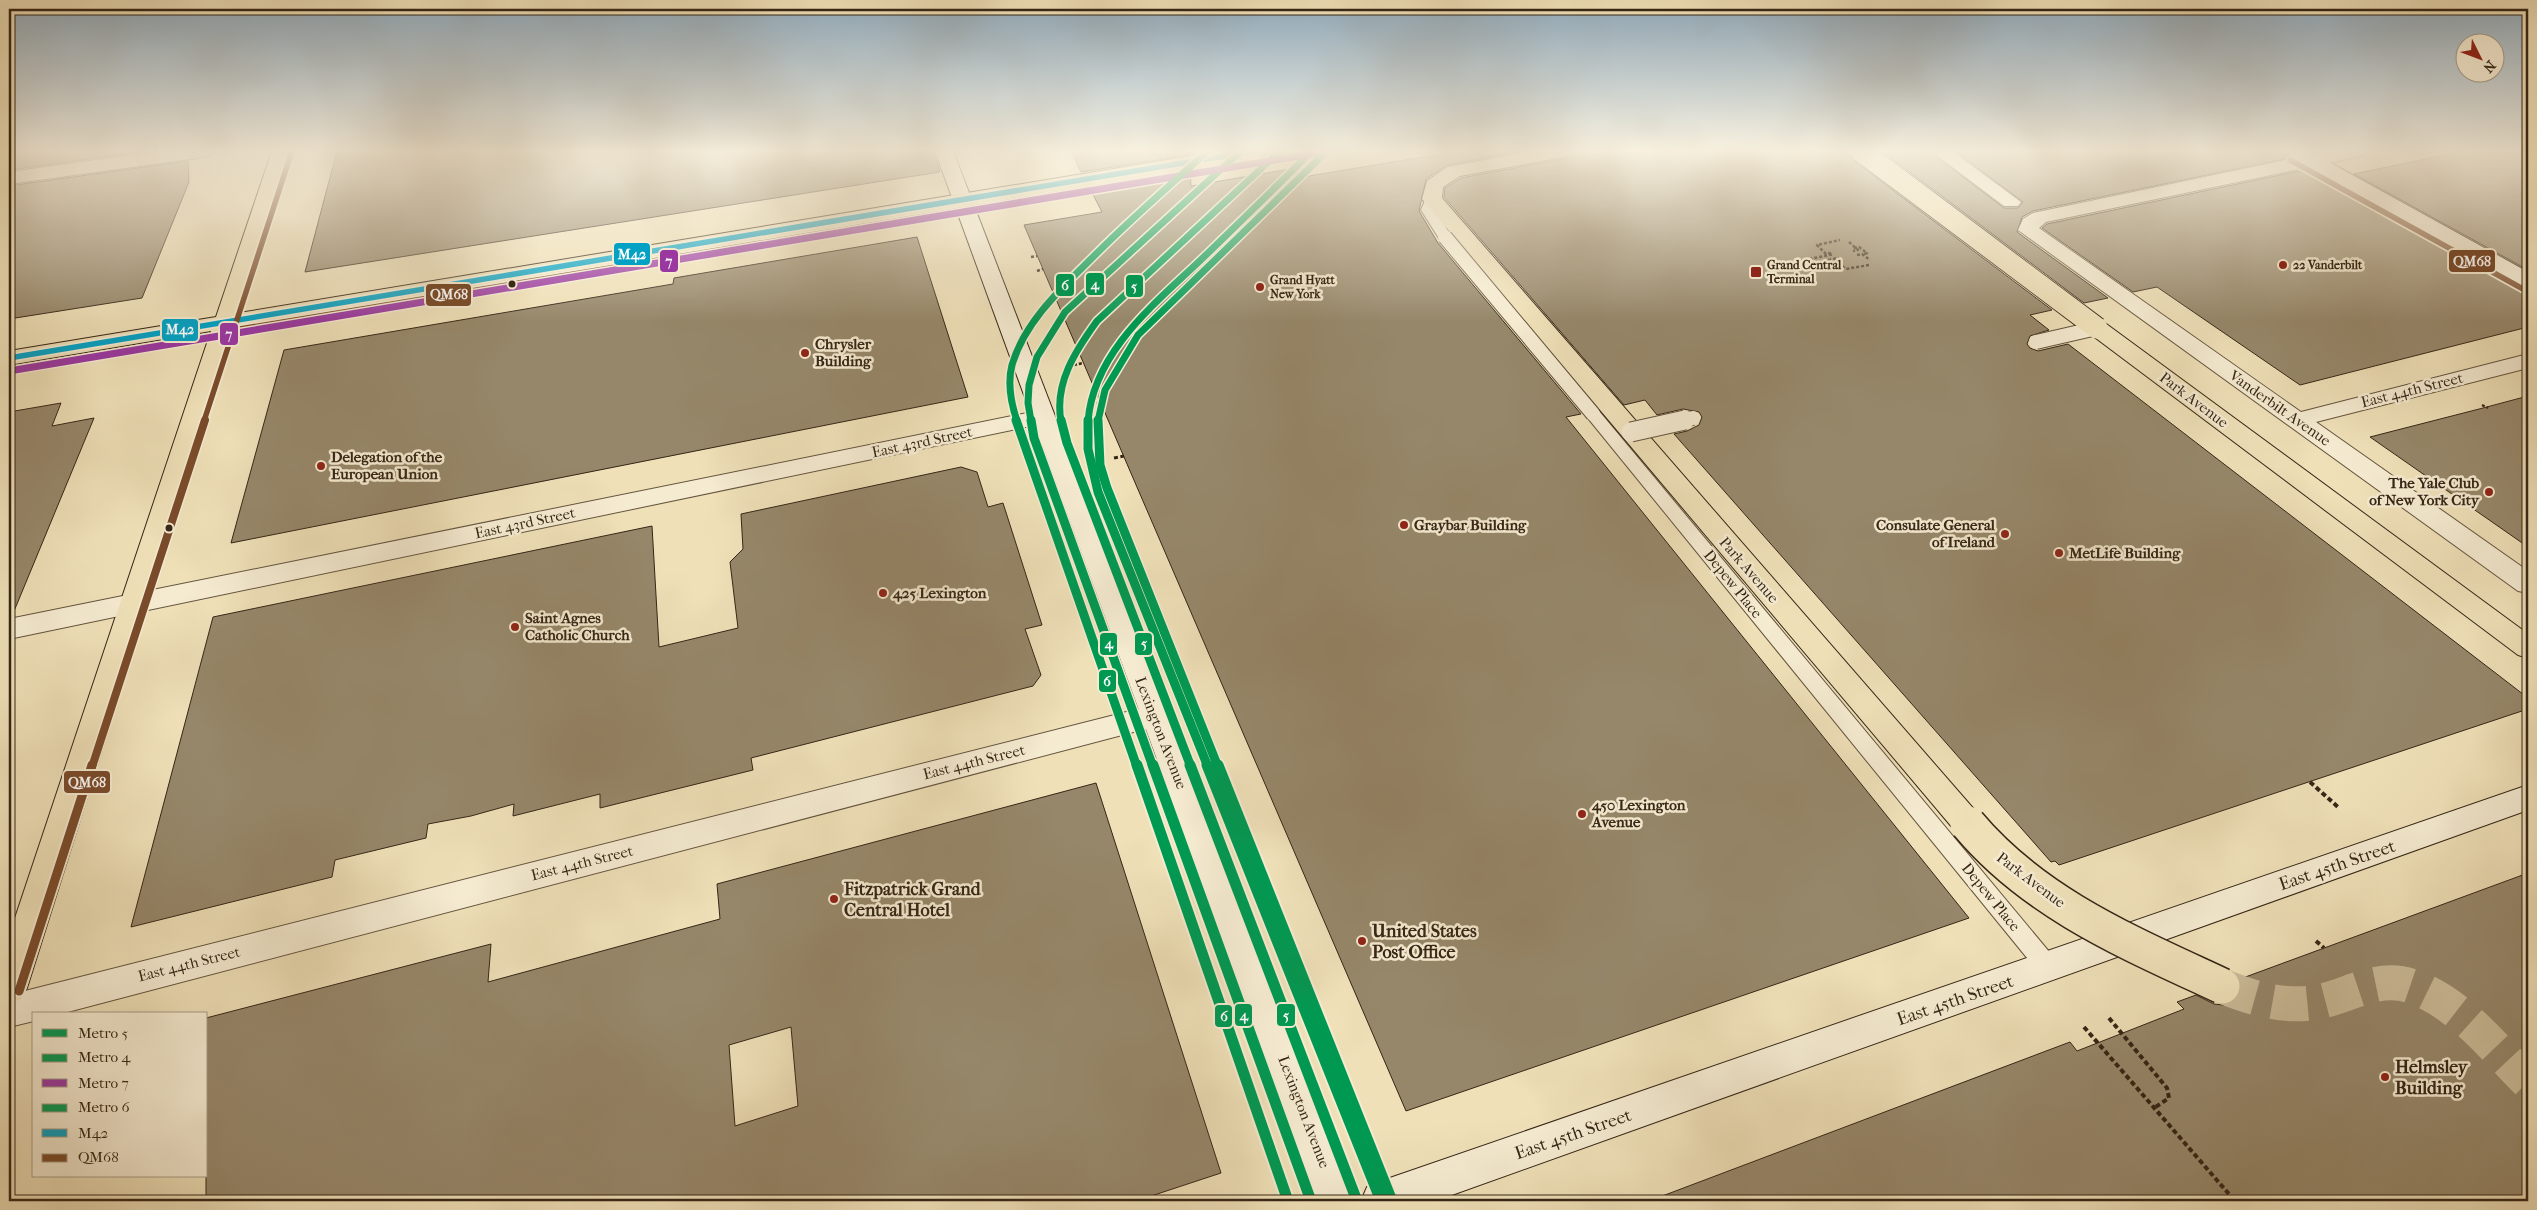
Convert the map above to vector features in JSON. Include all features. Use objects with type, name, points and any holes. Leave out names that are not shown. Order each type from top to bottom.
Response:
[{"type":"main road","points":[[9,988],[263,207]]},
{"type":"main road","points":[[9,358],[917,207]]},
{"type":"main road","name":"Park Avenue","points":[[1439,207],[1630,432],[1999,859],[2074,912],[2137,946],[2222,986]]},
{"type":"main road","name":"Park Avenue","points":[[1936,207],[2528,648]]},
{"type":"street","name":"Lexington Avenue","points":[[965,207],[1154,716],[1338,1201]]},
{"type":"street","name":"Vanderbilt Avenue","points":[[2086,207],[2040,217],[2028,226],[2031,234],[2528,584]]},
{"type":"street","points":[[2397,207],[2528,280]]},
{"type":"street","name":"East 44th Street","points":[[2296,420],[2528,360]]},
{"type":"street","name":"East 43rd Street","points":[[9,629],[1042,417]]},
{"type":"street","name":"East 44th Street","points":[[9,1011],[1154,716]]},
{"type":"street","name":"East 45th Street","points":[[1381,1201],[2528,797]]},
{"type":"lane","name":"Depew Place","points":[[1429,207],[1428,210],[1445,237],[2048,967]]},
{"type":"lane","points":[[2036,342],[2097,328]]},
{"type":"lane","points":[[1630,432],[1693,418]]},
{"type":"path","points":[[1840,240],[1817,245],[1846,269],[1869,265]]},
{"type":"path","points":[[1849,242],[1858,250],[1853,249],[1859,247],[1867,254],[1862,255]]},
{"type":"path","points":[[1863,250],[1858,253],[1870,260]]},
{"type":"path","points":[[1826,254],[1837,256]]},
{"type":"path","points":[[1031,256],[1037,256]]},
{"type":"path","points":[[1830,257],[1837,256]]},
{"type":"path","points":[[1835,261],[1837,256]]},
{"type":"path","points":[[1780,265],[1837,256]]},
{"type":"path","points":[[1784,268],[1837,256]]},
{"type":"path","points":[[1037,271],[1043,270]]},
{"type":"path","points":[[1074,365],[1083,363]]},
{"type":"path","points":[[1092,405],[1101,404]]},
{"type":"path","points":[[2482,405],[2488,408]]},
{"type":"path","points":[[1114,458],[1124,456]]},
{"type":"path","points":[[2310,782],[2338,808]]},
{"type":"path","points":[[2316,941],[2324,948]]},
{"type":"path","points":[[2108,1018],[2167,1088],[2169,1098],[2163,1104],[2154,1108]]},
{"type":"path","points":[[2084,1027],[2235,1201]]},
{"type":"building","points":[[9,207],[179,207],[142,298],[9,319]]},
{"type":"building","points":[[322,207],[715,207],[305,272]]},
{"type":"building","points":[[1100,207],[1420,207],[1419,211],[1438,243],[1581,414],[1566,417],[1969,918],[1406,1111],[1024,225],[1102,212]]},
{"type":"building","name":"MetLife Building","points":[[1453,207],[1916,207],[2052,310],[2030,315],[2049,330],[2030,336],[2027,344],[2030,348],[2038,351],[2068,344],[2528,698],[2528,709],[2059,865],[2055,861],[2051,862],[1674,434],[1687,431],[1699,425],[1702,417],[1699,412],[1683,409],[1657,415],[1645,400],[1624,405]]},
{"type":"building","points":[[1957,207],[2050,207],[2033,211],[2022,217],[2017,232],[2108,298],[2084,303]]},
{"type":"building","name":"22 Vanderbilt","points":[[2126,207],[2378,207],[2520,286],[2528,288],[2528,327],[2300,385],[2157,287],[2133,292],[2042,228],[2047,224]]},
{"type":"building","points":[[2415,207],[2528,207],[2528,270]]},
{"type":"building","points":[[917,237],[968,397],[231,543],[284,350],[673,284],[674,278]]},
{"type":"building","name":"The Yale Club of New York City","points":[[2528,396],[2528,547],[2370,437],[2483,408]]},
{"type":"building","points":[[61,403],[52,426],[94,418],[12,616],[9,617],[9,412]]},
{"type":"building","points":[[961,467],[977,472],[988,507],[1003,503],[1042,625],[1025,629],[1041,675],[1033,686],[751,758],[753,770],[600,808],[600,794],[513,816],[514,804],[471,816],[428,824],[426,838],[335,860],[332,877],[131,927],[213,617],[652,526],[659,647],[738,628],[730,562],[743,549],[741,514]]},
{"type":"building","points":[[1096,783],[1221,1173],[1136,1201],[206,1201],[206,1178],[208,1178],[208,1017],[491,944],[488,982],[720,919],[717,884]],"holes":[[[791,1027],[798,1106],[735,1126],[729,1045]]]},
{"type":"building","points":[[2528,873],[2528,1201],[1657,1201],[1657,1198],[2070,1042],[2077,1051],[2184,1009],[2177,1002],[2196,995],[2214,1004],[2223,1005],[2233,1002],[2240,994],[2240,979]]},
{"type":"tunnel","points":[[2222,986],[2259,999],[2297,1004],[2322,1001],[2377,984],[2400,983],[2411,986],[2428,993],[2460,1014],[2528,1082]]},
{"type":"metro line","name":"7","points":[[9,371],[990,207]]},
{"type":"metro line","name":"6","points":[[1145,207],[1066,284],[1035,320],[1019,347],[1011,367],[1010,390],[1012,407],[1288,1201]]},
{"type":"metro line","name":"4","points":[[1179,207],[1065,312],[1037,357],[1029,385],[1028,403],[1034,438],[1311,1201]]},
{"type":"metro line","name":"5","points":[[1219,207],[1097,321],[1076,352],[1065,375],[1060,400],[1060,413],[1067,443],[1357,1201]]},
{"type":"metro line","name":"4","points":[[1254,207],[1154,305],[1121,341],[1097,383],[1090,406],[1087,438],[1098,492],[1381,1201]]},
{"type":"metro line","name":"6","points":[[1269,207],[1138,335],[1125,354],[1105,390],[1097,425],[1100,465],[1107,488],[1392,1201]]},
{"type":"transit line","name":"QM68","points":[[19,991],[274,207]]},
{"type":"transit line","name":"M42","points":[[9,358],[915,207]]},
{"type":"transit line","name":"QM68","points":[[228,331],[977,207]]},
{"type":"transit line","name":"QM68","points":[[2376,207],[2523,289]]},
{"type":"place","name":"22 Vanderbilt","points":[[2283,265]]},
{"type":"place","name":"Grand Central Terminal","points":[[1756,272]]},
{"type":"place","name":"Grand Hyatt New York","points":[[1260,287]]},
{"type":"place","name":"Chrysler Building","points":[[805,353]]},
{"type":"place","name":"Delegation of the European Union","points":[[321,466]]},
{"type":"place","name":"The Yale Club of New York City","points":[[2489,492]]},
{"type":"place","name":"Graybar Building","points":[[1404,525]]},
{"type":"place","name":"Consulate General of Ireland","points":[[2005,534]]},
{"type":"place","name":"MetLife Building","points":[[2059,553]]},
{"type":"place","name":"425 Lexington","points":[[883,593]]},
{"type":"place","name":"Saint Agnes Catholic Church","points":[[515,627]]},
{"type":"place","name":"450 Lexington Avenue","points":[[1582,814]]},
{"type":"place","name":"Fitzpatrick Grand Central Hotel","points":[[834,899]]},
{"type":"place","name":"United States Post Office","points":[[1362,941]]},
{"type":"place","name":"Helmsley Building","points":[[2385,1077]]}]
